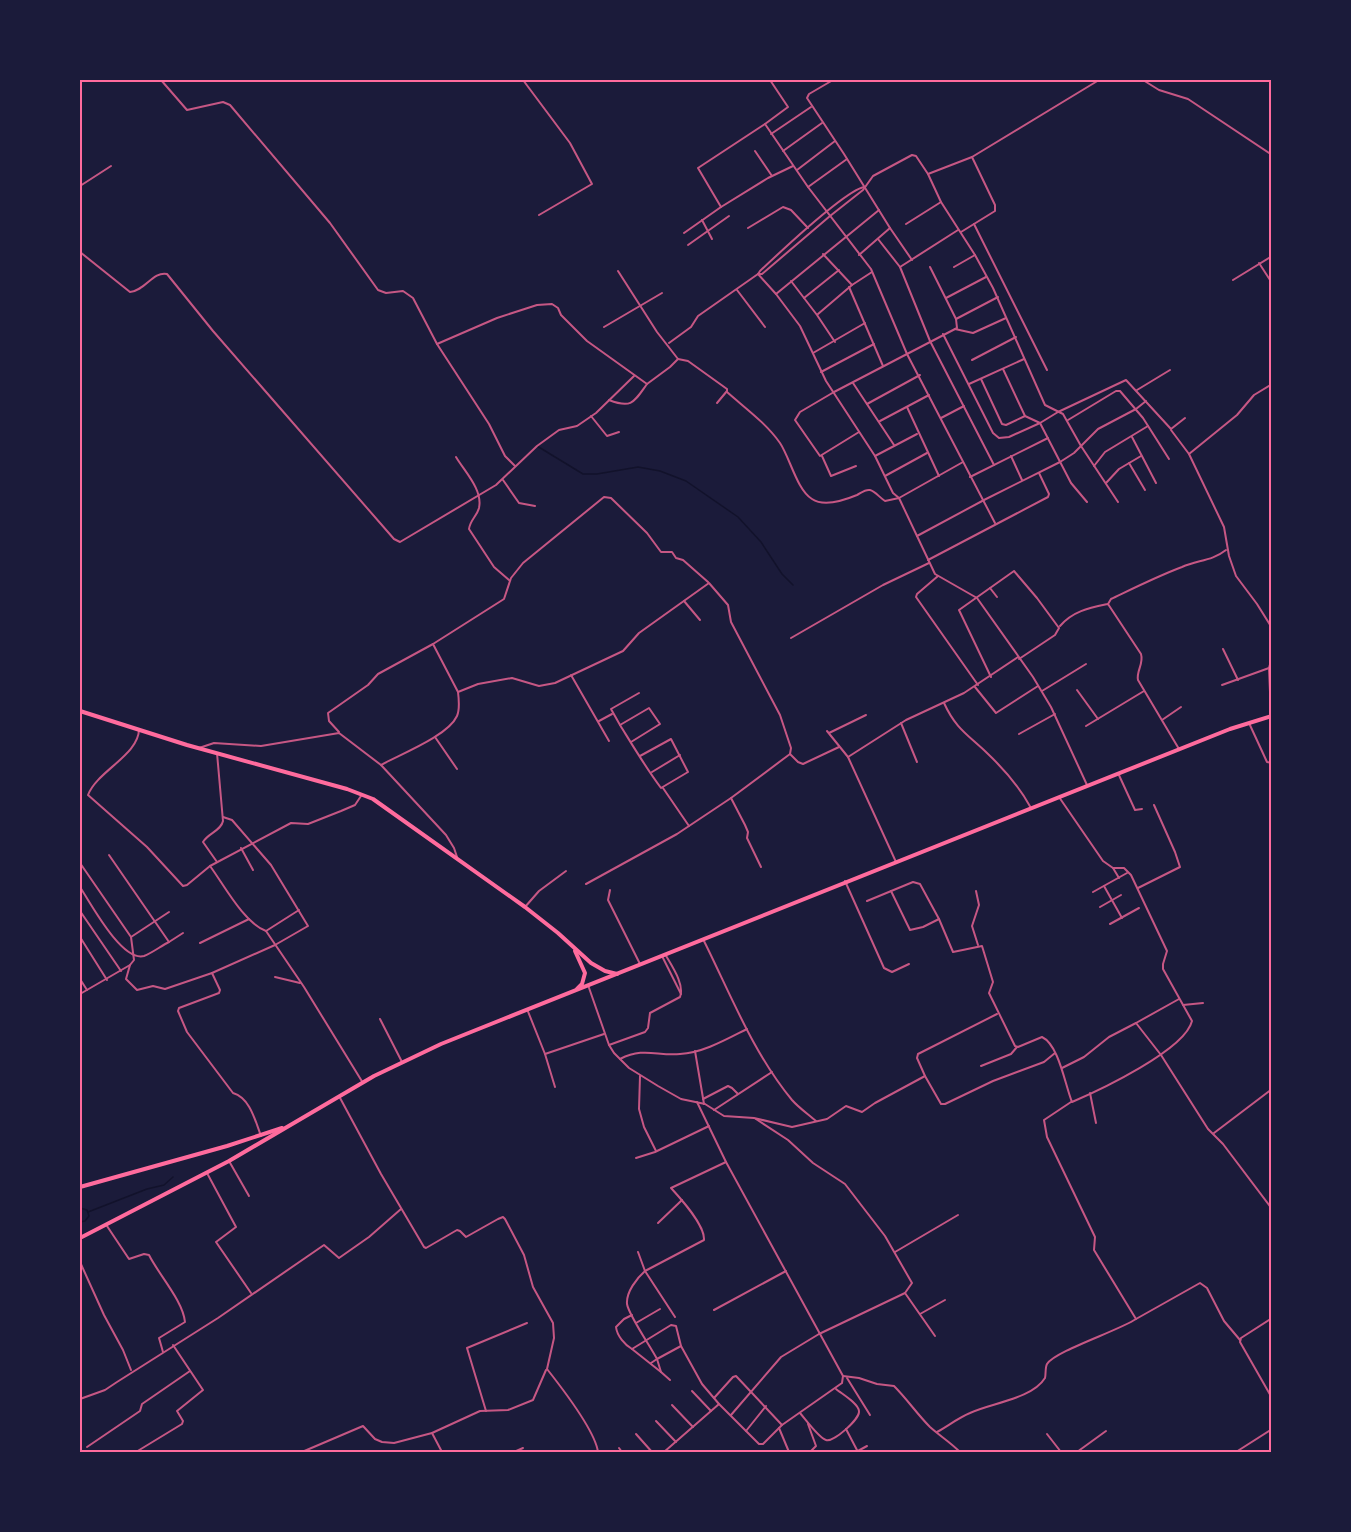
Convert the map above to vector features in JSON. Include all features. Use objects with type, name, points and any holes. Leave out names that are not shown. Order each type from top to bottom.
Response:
[{"type":"main road","points":[[80,711],[199,748],[362,794],[379,803],[457,857],[525,907],[596,966],[616,974]]},
{"type":"main road","points":[[80,1238],[229,1161],[282,1128],[402,1062],[468,1032],[1118,773],[1249,722],[1271,716]]},
{"type":"main road","points":[[573,947],[585,973],[582,984],[576,990]]},
{"type":"main road","points":[[80,1187],[282,1128]]},
{"type":"street","points":[[161,80],[183,108],[188,111],[223,102],[230,105],[330,223],[378,290],[386,293],[403,291],[413,298],[437,344],[489,424],[505,456],[516,467]]},
{"type":"street","points":[[523,80],[570,143],[592,184],[539,215]]},
{"type":"street","points":[[721,207],[698,168],[788,107],[770,80]]},
{"type":"street","points":[[833,80],[807,95],[807,99],[912,260]]},
{"type":"street","points":[[928,174],[972,157],[1099,80]]},
{"type":"street","points":[[1143,80],[1160,90],[1188,99],[1272,155]]},
{"type":"street","points":[[771,134],[812,106]]},
{"type":"street","points":[[783,151],[822,123]]},
{"type":"street","points":[[765,124],[808,187],[872,272],[907,354],[920,375],[995,523]]},
{"type":"street","points":[[796,170],[836,141]]},
{"type":"street","points":[[754,151],[772,176]]},
{"type":"street","points":[[758,274],[766,271],[863,190],[877,172],[912,155],[916,156],[998,297],[1045,405],[1059,412],[1067,420],[1080,446],[1118,502]]},
{"type":"street","points":[[900,267],[995,211],[995,206],[972,157]]},
{"type":"street","points":[[808,187],[848,159]]},
{"type":"street","points":[[684,233],[721,207],[794,165]]},
{"type":"street","points":[[80,186],[111,166]]},
{"type":"street","points":[[668,344],[691,327],[698,316],[758,274],[827,212],[851,193],[864,187]]},
{"type":"street","points":[[906,224],[941,202]]},
{"type":"street","points":[[748,228],[783,207],[791,210],[808,228]]},
{"type":"street","points":[[776,294],[879,210]]},
{"type":"street","points":[[688,245],[729,216]]},
{"type":"street","points":[[702,220],[712,239]]},
{"type":"street","points":[[974,224],[1047,370]]},
{"type":"street","points":[[859,255],[890,228]]},
{"type":"street","points":[[878,239],[900,267],[930,341],[994,465]]},
{"type":"street","points":[[80,252],[130,292],[138,291],[159,274],[167,274],[213,331],[396,541],[400,542],[407,540],[503,480],[537,446],[559,430],[577,426],[591,416],[634,376]]},
{"type":"street","points":[[823,254],[851,286],[884,366]]},
{"type":"street","points":[[954,267],[975,255]]},
{"type":"street","points":[[1233,280],[1272,256]]},
{"type":"street","points":[[1259,263],[1272,283]]},
{"type":"street","points":[[930,267],[956,319],[956,329]]},
{"type":"street","points":[[804,298],[839,270]]},
{"type":"street","points":[[618,271],[639,305],[678,359],[688,361],[727,389],[727,392],[764,425],[780,443],[803,489],[815,501],[837,501],[866,490],[875,493],[885,501],[899,498],[963,462]]},
{"type":"street","points":[[817,315],[851,286],[872,272]]},
{"type":"street","points":[[758,274],[800,326],[821,372],[875,456],[938,576],[977,598],[1055,714],[1088,785]]},
{"type":"street","points":[[946,298],[987,276]]},
{"type":"street","points":[[791,281],[835,342]]},
{"type":"street","points":[[737,290],[765,327]]},
{"type":"street","points":[[604,327],[662,293]]},
{"type":"street","points":[[956,319],[998,297]]},
{"type":"street","points":[[437,344],[497,318],[537,305],[552,304],[558,308],[561,315],[578,334],[647,384]]},
{"type":"street","points":[[856,466],[831,476],[822,456],[818,455],[795,417],[834,392],[943,334],[956,329],[973,333],[1007,318]]},
{"type":"street","points":[[812,353],[865,323]]},
{"type":"street","points":[[943,334],[993,433],[999,438],[1008,437],[1040,423],[1128,380],[1171,429],[1189,454],[1222,521],[1227,549],[1236,576],[1272,628]]},
{"type":"street","points":[[972,360],[1016,337]]},
{"type":"street","points":[[821,372],[874,344]]},
{"type":"street","points":[[608,400],[621,405],[630,404],[647,384],[670,368],[678,359]]},
{"type":"street","points":[[969,384],[1024,359]]},
{"type":"street","points":[[1003,369],[1025,416],[1040,423],[1071,483],[1087,502]]},
{"type":"street","points":[[1137,390],[1170,370]]},
{"type":"street","points":[[867,404],[920,375]]},
{"type":"street","points":[[981,379],[1003,425],[1025,416]]},
{"type":"street","points":[[852,382],[894,445]]},
{"type":"street","points":[[1189,454],[1237,415],[1254,395],[1272,384]]},
{"type":"street","points":[[1067,420],[1119,391],[1136,409],[1169,459]]},
{"type":"street","points":[[717,403],[727,392]]},
{"type":"street","points":[[880,421],[929,395]]},
{"type":"street","points":[[917,536],[1060,462],[1098,429],[1136,409],[1146,401]]},
{"type":"street","points":[[941,418],[964,406]]},
{"type":"street","points":[[907,407],[939,476]]},
{"type":"street","points":[[591,416],[607,436],[618,432]]},
{"type":"street","points":[[1171,429],[1185,418]]},
{"type":"street","points":[[1094,466],[1105,452],[1148,426]]},
{"type":"street","points":[[822,456],[860,432]]},
{"type":"street","points":[[875,456],[918,433]]},
{"type":"street","points":[[1132,437],[1156,483]]},
{"type":"street","points":[[970,477],[1048,438]]},
{"type":"street","points":[[884,476],[927,453]]},
{"type":"street","points":[[1011,456],[1022,480]]},
{"type":"street","points":[[1106,483],[1115,473],[1141,456]]},
{"type":"street","points":[[456,457],[480,495],[479,508],[469,529],[494,567],[510,580]]},
{"type":"street","points":[[1129,463],[1145,490]]},
{"type":"street","points":[[791,638],[995,523],[1048,497],[1049,494],[1039,472]]},
{"type":"street","points":[[503,480],[519,503],[536,506]]},
{"type":"street","points":[[457,857],[446,835],[381,765],[329,722],[328,713],[368,685],[378,674],[433,644],[504,599],[510,580],[523,563],[607,496],[648,533],[661,552],[672,552],[677,559],[683,560],[709,583],[728,605],[731,622],[780,715],[791,748],[790,753],[730,798],[663,842],[586,884]]},
{"type":"street","points":[[848,757],[901,723],[991,677],[1055,635],[1072,615],[1079,611],[1108,604],[1111,599],[1171,571],[1215,558],[1227,549]]},
{"type":"street","points":[[991,677],[959,612],[960,608],[1012,572],[1016,572],[1059,628]]},
{"type":"street","points":[[938,576],[916,597],[996,713],[1038,686]]},
{"type":"street","points":[[459,692],[478,684],[512,678],[533,685],[546,686],[623,651],[639,633],[709,583]]},
{"type":"street","points":[[990,588],[997,597]]},
{"type":"street","points":[[684,601],[700,620]]},
{"type":"street","points":[[1108,604],[1141,654],[1142,665],[1137,677],[1179,749]]},
{"type":"street","points":[[381,765],[435,737],[455,719],[458,713],[459,692],[433,644]]},
{"type":"street","points":[[1223,649],[1238,680]]},
{"type":"street","points":[[1271,716],[1269,668],[1272,657]]},
{"type":"street","points":[[1041,691],[1086,664]]},
{"type":"street","points":[[1222,685],[1269,668]]},
{"type":"street","points":[[571,675],[609,741]]},
{"type":"street","points":[[1077,690],[1098,719]]},
{"type":"street","points":[[1086,726],[1144,690]]},
{"type":"street","points":[[639,693],[612,708],[612,714],[650,773],[689,825]]},
{"type":"street","points":[[944,703],[956,726],[1009,774],[1031,808]]},
{"type":"street","points":[[1162,720],[1181,707]]},
{"type":"street","points":[[620,725],[649,708],[651,709],[660,724],[631,742]]},
{"type":"street","points":[[599,722],[612,714]]},
{"type":"street","points":[[1019,734],[1055,714]]},
{"type":"street","points":[[866,715],[828,732],[848,757],[896,862]]},
{"type":"street","points":[[1249,722],[1267,762],[1272,763]]},
{"type":"street","points":[[901,723],[917,762]]},
{"type":"street","points":[[139,729],[135,745],[110,767],[87,794],[147,847],[183,886],[210,866],[241,848],[291,823],[308,824],[341,811],[357,803],[362,794]]},
{"type":"street","points":[[199,748],[214,743],[261,746],[339,732]]},
{"type":"street","points":[[435,737],[457,769]]},
{"type":"street","points":[[640,756],[670,739],[688,772],[663,788]]},
{"type":"street","points":[[790,753],[803,764],[839,747]]},
{"type":"street","points":[[217,753],[223,817],[221,827],[203,842],[217,862]]},
{"type":"street","points":[[650,773],[680,755]]},
{"type":"street","points":[[1118,773],[1135,810],[1142,809]]},
{"type":"street","points":[[1059,797],[1090,843],[1119,878]]},
{"type":"street","points":[[730,798],[745,823],[748,831],[747,838],[761,867]]},
{"type":"street","points":[[1138,888],[1180,867],[1154,805]]},
{"type":"street","points":[[80,887],[131,960],[126,981],[140,991],[153,986],[165,989],[212,973],[275,945],[308,927],[271,865],[232,820],[223,817]]},
{"type":"street","points":[[241,848],[253,870]]},
{"type":"street","points":[[109,855],[169,942]]},
{"type":"street","points":[[80,863],[131,937],[134,956],[130,965],[80,994]]},
{"type":"street","points":[[210,866],[249,919],[256,927],[266,931],[363,1083]]},
{"type":"street","points":[[1113,868],[1121,867],[1128,872],[1138,888],[1166,948],[1167,954],[1163,969],[1192,1021],[1190,1030],[1161,1055],[1120,1079],[1072,1102],[1045,1118],[1043,1122],[1047,1137],[1095,1237],[1094,1250],[1136,1319]]},
{"type":"street","points":[[525,907],[539,891],[566,871]]},
{"type":"street","points":[[1093,892],[1128,872]]},
{"type":"street","points":[[845,881],[884,968],[892,972],[909,964]]},
{"type":"street","points":[[867,901],[913,882],[918,883],[939,919],[953,952],[978,945]]},
{"type":"street","points":[[1104,886],[1122,918]]},
{"type":"street","points":[[610,890],[608,900],[640,964]]},
{"type":"street","points":[[891,891],[910,930],[923,927],[939,919]]},
{"type":"street","points":[[976,891],[979,905],[972,926],[978,945],[984,950],[993,980],[988,991],[1017,1047]]},
{"type":"street","points":[[1100,907],[1121,895]]},
{"type":"street","points":[[1110,924],[1139,908]]},
{"type":"street","points":[[266,931],[299,910]]},
{"type":"street","points":[[80,911],[121,970]]},
{"type":"street","points":[[131,937],[169,912]]},
{"type":"street","points":[[200,943],[249,919]]},
{"type":"street","points":[[126,952],[134,956],[146,955],[183,933]]},
{"type":"street","points":[[80,937],[106,980]]},
{"type":"street","points":[[703,939],[747,1029],[772,1072],[793,1101],[817,1122]]},
{"type":"street","points":[[609,1044],[645,1032],[648,1028],[650,1013],[676,1000],[681,994],[679,983],[663,954]]},
{"type":"street","points":[[212,973],[220,990],[219,993],[179,1008],[178,1011],[187,1032],[233,1093],[241,1095],[252,1110],[261,1136]]},
{"type":"street","points":[[275,977],[300,983]]},
{"type":"street","points":[[80,979],[87,990]]},
{"type":"street","points":[[588,985],[604,1034],[620,1059],[640,1075],[671,1094],[704,1104],[724,1116],[754,1118],[788,1127],[817,1122],[827,1119],[846,1106],[862,1112],[875,1102],[925,1076]]},
{"type":"street","points":[[1062,1069],[1084,1057],[1109,1037],[1179,999]]},
{"type":"street","points":[[1183,1005],[1203,1003]]},
{"type":"street","points":[[527,1009],[555,1087]]},
{"type":"street","points":[[998,1014],[918,1054],[917,1058],[925,1076],[941,1104],[1044,1062],[1055,1053]]},
{"type":"street","points":[[380,1019],[402,1062]]},
{"type":"street","points":[[1136,1023],[1161,1055],[1206,1126],[1272,1209]]},
{"type":"street","points":[[620,1059],[637,1052],[682,1054],[695,1051],[747,1029]]},
{"type":"street","points":[[544,1054],[604,1034]]},
{"type":"street","points":[[981,1066],[1011,1054],[1017,1047],[1043,1037],[1055,1053],[1072,1102]]},
{"type":"street","points":[[695,1051],[704,1104]]},
{"type":"street","points":[[714,1110],[772,1072]]},
{"type":"street","points":[[640,1075],[639,1109],[656,1151]]},
{"type":"street","points":[[703,1099],[728,1086],[738,1094]]},
{"type":"street","points":[[1214,1134],[1272,1089]]},
{"type":"street","points":[[1090,1093],[1096,1123]]},
{"type":"street","points":[[302,1452],[363,1426],[375,1439],[394,1443],[432,1433],[480,1411],[508,1410],[531,1401],[547,1369],[554,1338],[553,1323],[533,1287],[524,1255],[505,1219],[503,1217],[498,1219],[466,1237],[457,1230],[426,1248],[401,1209],[339,1096]]},
{"type":"street","points":[[697,1102],[726,1162],[819,1334],[870,1415]]},
{"type":"street","points":[[731,1415],[780,1358],[819,1334],[905,1293],[911,1287],[911,1280],[895,1252],[841,1180],[821,1169],[788,1140],[754,1118]]},
{"type":"street","points":[[636,1158],[709,1126]]},
{"type":"street","points":[[229,1161],[249,1196]]},
{"type":"street","points":[[661,1372],[657,1359],[627,1307],[629,1295],[639,1276],[645,1271],[704,1240],[704,1233],[671,1188],[726,1162]]},
{"type":"street","points":[[207,1173],[236,1227],[216,1242],[251,1293]]},
{"type":"street","points":[[658,1223],[682,1200]]},
{"type":"street","points":[[80,1399],[105,1390],[324,1245],[339,1258],[401,1209]]},
{"type":"street","points":[[895,1252],[958,1215]]},
{"type":"street","points":[[106,1225],[128,1259],[144,1254],[149,1255],[185,1318],[185,1322],[159,1338],[163,1352]]},
{"type":"street","points":[[638,1252],[645,1271],[675,1317]]},
{"type":"street","points":[[80,1262],[123,1350],[131,1372]]},
{"type":"street","points":[[714,1310],[786,1271]]},
{"type":"street","points":[[937,1432],[971,1413],[1034,1389],[1045,1378],[1047,1365],[1051,1360],[1125,1327],[1200,1283],[1206,1286],[1221,1315],[1240,1340],[1272,1398]]},
{"type":"street","points":[[905,1293],[935,1336]]},
{"type":"street","points":[[920,1314],[945,1300]]},
{"type":"street","points":[[636,1323],[660,1309]]},
{"type":"street","points":[[632,1315],[618,1324],[617,1335],[670,1380]]},
{"type":"street","points":[[1240,1340],[1272,1318]]},
{"type":"street","points":[[486,1411],[467,1348],[527,1323]]},
{"type":"street","points":[[632,1349],[674,1325],[678,1327],[681,1346],[702,1384],[761,1445],[782,1425],[836,1389],[845,1377]]},
{"type":"street","points":[[136,1452],[183,1423],[177,1411],[203,1390],[173,1345]]},
{"type":"street","points":[[651,1363],[681,1346]]},
{"type":"street","points":[[547,1369],[570,1400],[595,1442],[598,1452]]},
{"type":"street","points":[[87,1447],[140,1411],[142,1404],[190,1371]]},
{"type":"street","points":[[714,1398],[733,1377],[739,1378],[782,1425]]},
{"type":"street","points":[[845,1377],[894,1386],[922,1419],[960,1452]]},
{"type":"street","points":[[800,1413],[828,1441],[833,1440],[858,1418],[859,1410],[836,1389]]},
{"type":"street","points":[[692,1391],[711,1411]]},
{"type":"street","points":[[664,1452],[719,1404]]},
{"type":"street","points":[[672,1405],[693,1427]]},
{"type":"street","points":[[746,1431],[766,1407]]},
{"type":"street","points":[[656,1421],[676,1442]]},
{"type":"street","points":[[807,1421],[816,1446],[810,1452]]},
{"type":"street","points":[[778,1428],[789,1452]]},
{"type":"street","points":[[846,1429],[857,1452],[867,1446]]},
{"type":"street","points":[[1236,1452],[1272,1430]]},
{"type":"street","points":[[1077,1452],[1106,1431]]},
{"type":"street","points":[[432,1433],[442,1452]]},
{"type":"street","points":[[636,1434],[652,1452]]},
{"type":"street","points":[[1047,1434],[1061,1452]]},
{"type":"street","points":[[514,1452],[524,1448]]},
{"type":"street","points":[[619,1448],[622,1452]]},
{"type":"waterway","points":[[537,446],[583,474],[638,467],[660,471],[686,481],[738,517],[761,542],[782,574],[793,585]]},
{"type":"waterway","points":[[88,1212],[147,1189],[164,1185],[173,1177]]},
{"type":"waterway","points":[[80,1208],[87,1210],[89,1216],[85,1221],[80,1222]]}]
